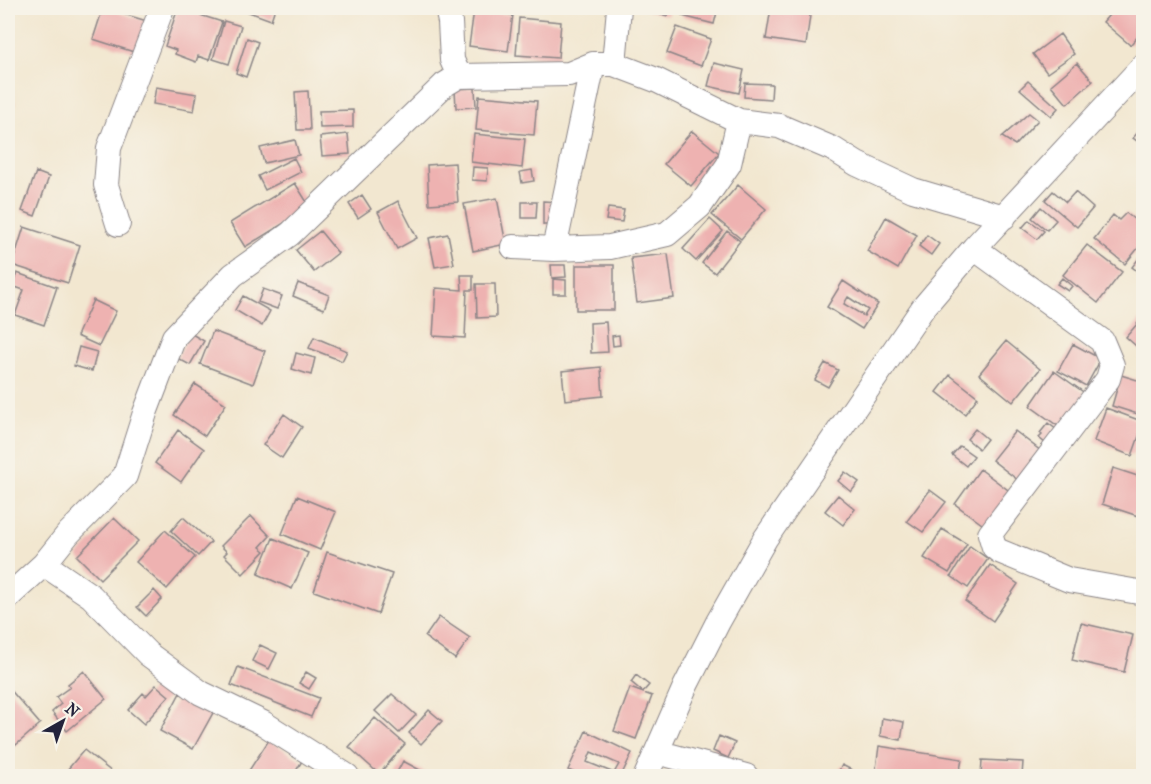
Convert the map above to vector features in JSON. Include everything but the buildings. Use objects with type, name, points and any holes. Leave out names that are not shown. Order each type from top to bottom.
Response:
[{"type":"street","points":[[118,224],[106,184],[109,148],[162,8]]},
{"type":"street","points":[[447,8],[452,60],[459,76]]},
{"type":"street","points":[[554,249],[620,8]]},
{"type":"street","points":[[8,597],[44,564],[68,534],[125,476],[145,413],[174,337],[233,274],[290,234],[444,85],[459,76],[569,74],[604,64],[656,80],[739,121],[779,126],[833,149],[858,164],[913,190],[1004,217]]},
{"type":"street","points":[[646,777],[685,687],[718,622],[765,539],[923,308],[974,248],[1143,65]]},
{"type":"street","points":[[513,247],[610,248],[666,234],[700,206],[729,164],[739,121]]},
{"type":"street","points":[[974,248],[1102,341],[1112,365],[1108,379],[990,534],[992,541],[999,551],[1069,580],[1143,593]]},
{"type":"street","points":[[44,564],[91,596],[148,654],[201,693],[263,723],[347,777]]},
{"type":"street","points":[[657,752],[746,777]]}]
